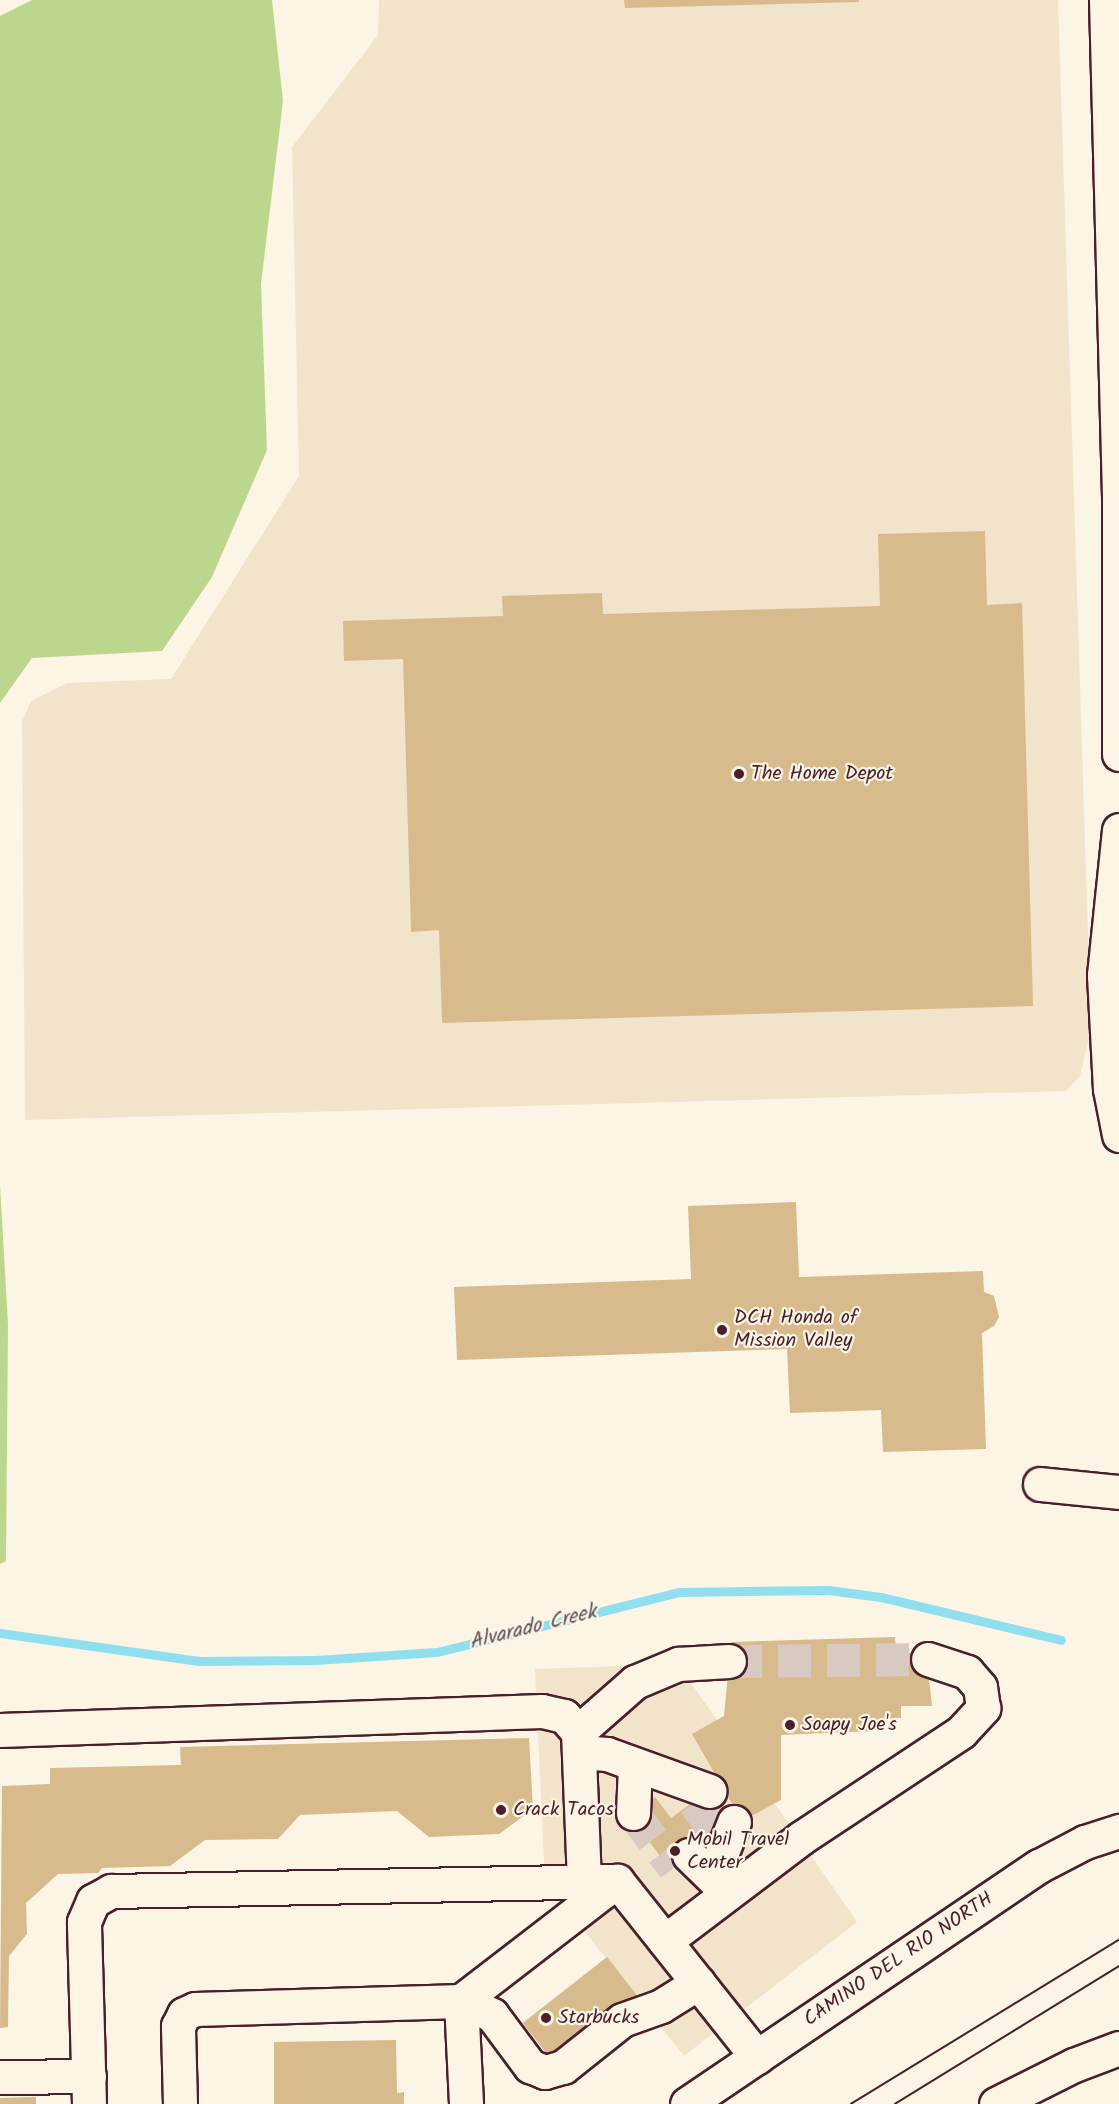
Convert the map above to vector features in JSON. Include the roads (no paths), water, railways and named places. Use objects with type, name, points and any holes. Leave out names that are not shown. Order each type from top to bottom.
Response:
[{"type":"main road","points":[[1106,0],[1114,91],[1119,496],[1119,754]]},
{"type":"main road","points":[[1119,830],[1104,975],[1110,1089],[1119,1136]]},
{"type":"main road","points":[[1041,1484],[1119,1492]]},
{"type":"main road","points":[[701,1873],[801,1838],[961,1732],[983,1708],[980,1687],[967,1672],[928,1659]]},
{"type":"main road","points":[[574,1733],[635,1682],[678,1664],[729,1661]]},
{"type":"main road","points":[[4,1728],[542,1711],[607,1754],[702,1796]]},
{"type":"main road","points":[[574,1733],[584,1881]]},
{"type":"main road","points":[[635,1766],[641,1807]]},
{"type":"main road","points":[[665,1941],[726,1828]]},
{"type":"main road","name":"CAMINO DEL RIO NORTH","points":[[687,2104],[1039,1866],[1085,1842],[1119,1832]]},
{"type":"main road","points":[[0,2077],[89,2090],[84,1922],[93,1901],[111,1891],[617,1881]]},
{"type":"main road","points":[[617,1881],[757,2057]]},
{"type":"main road","points":[[461,2001],[617,1881]]},
{"type":"main road","points":[[180,2104],[178,2026],[184,2014],[195,2009],[461,2001],[492,2015],[530,2066],[545,2072],[564,2067],[622,2020],[661,2006],[698,1983]]},
{"type":"main road","points":[[461,2001],[466,2104]]},
{"type":"main road","points":[[996,2104],[1074,2065],[1119,2048]]},
{"type":"waterway","name":"Alvarado Creek","points":[[0,1633],[199,1661],[315,1660],[437,1652],[680,1592],[828,1590],[881,1597],[1061,1640]]},
{"type":"tunnel","points":[[729,1661],[928,1659]]},
{"type":"tunnel","points":[[694,1802],[718,1834]]},
{"type":"tunnel","points":[[633,1813],[674,1867]]},
{"type":"tram line","points":[[851,2104],[1119,1940]]},
{"type":"tram line","points":[[895,2104],[1119,1966]]},
{"type":"place","name":"The Home Depot","points":[[739,774]]},
{"type":"place","name":"DCH Honda of Mission Valley","points":[[722,1330]]},
{"type":"place","name":"Soapy Joe's","points":[[790,1725]]},
{"type":"place","name":"Crack Tacos","points":[[501,1810]]},
{"type":"place","name":"Mobil Travel Center","points":[[675,1851]]},
{"type":"place","name":"Starbucks","points":[[546,2018]]}]
